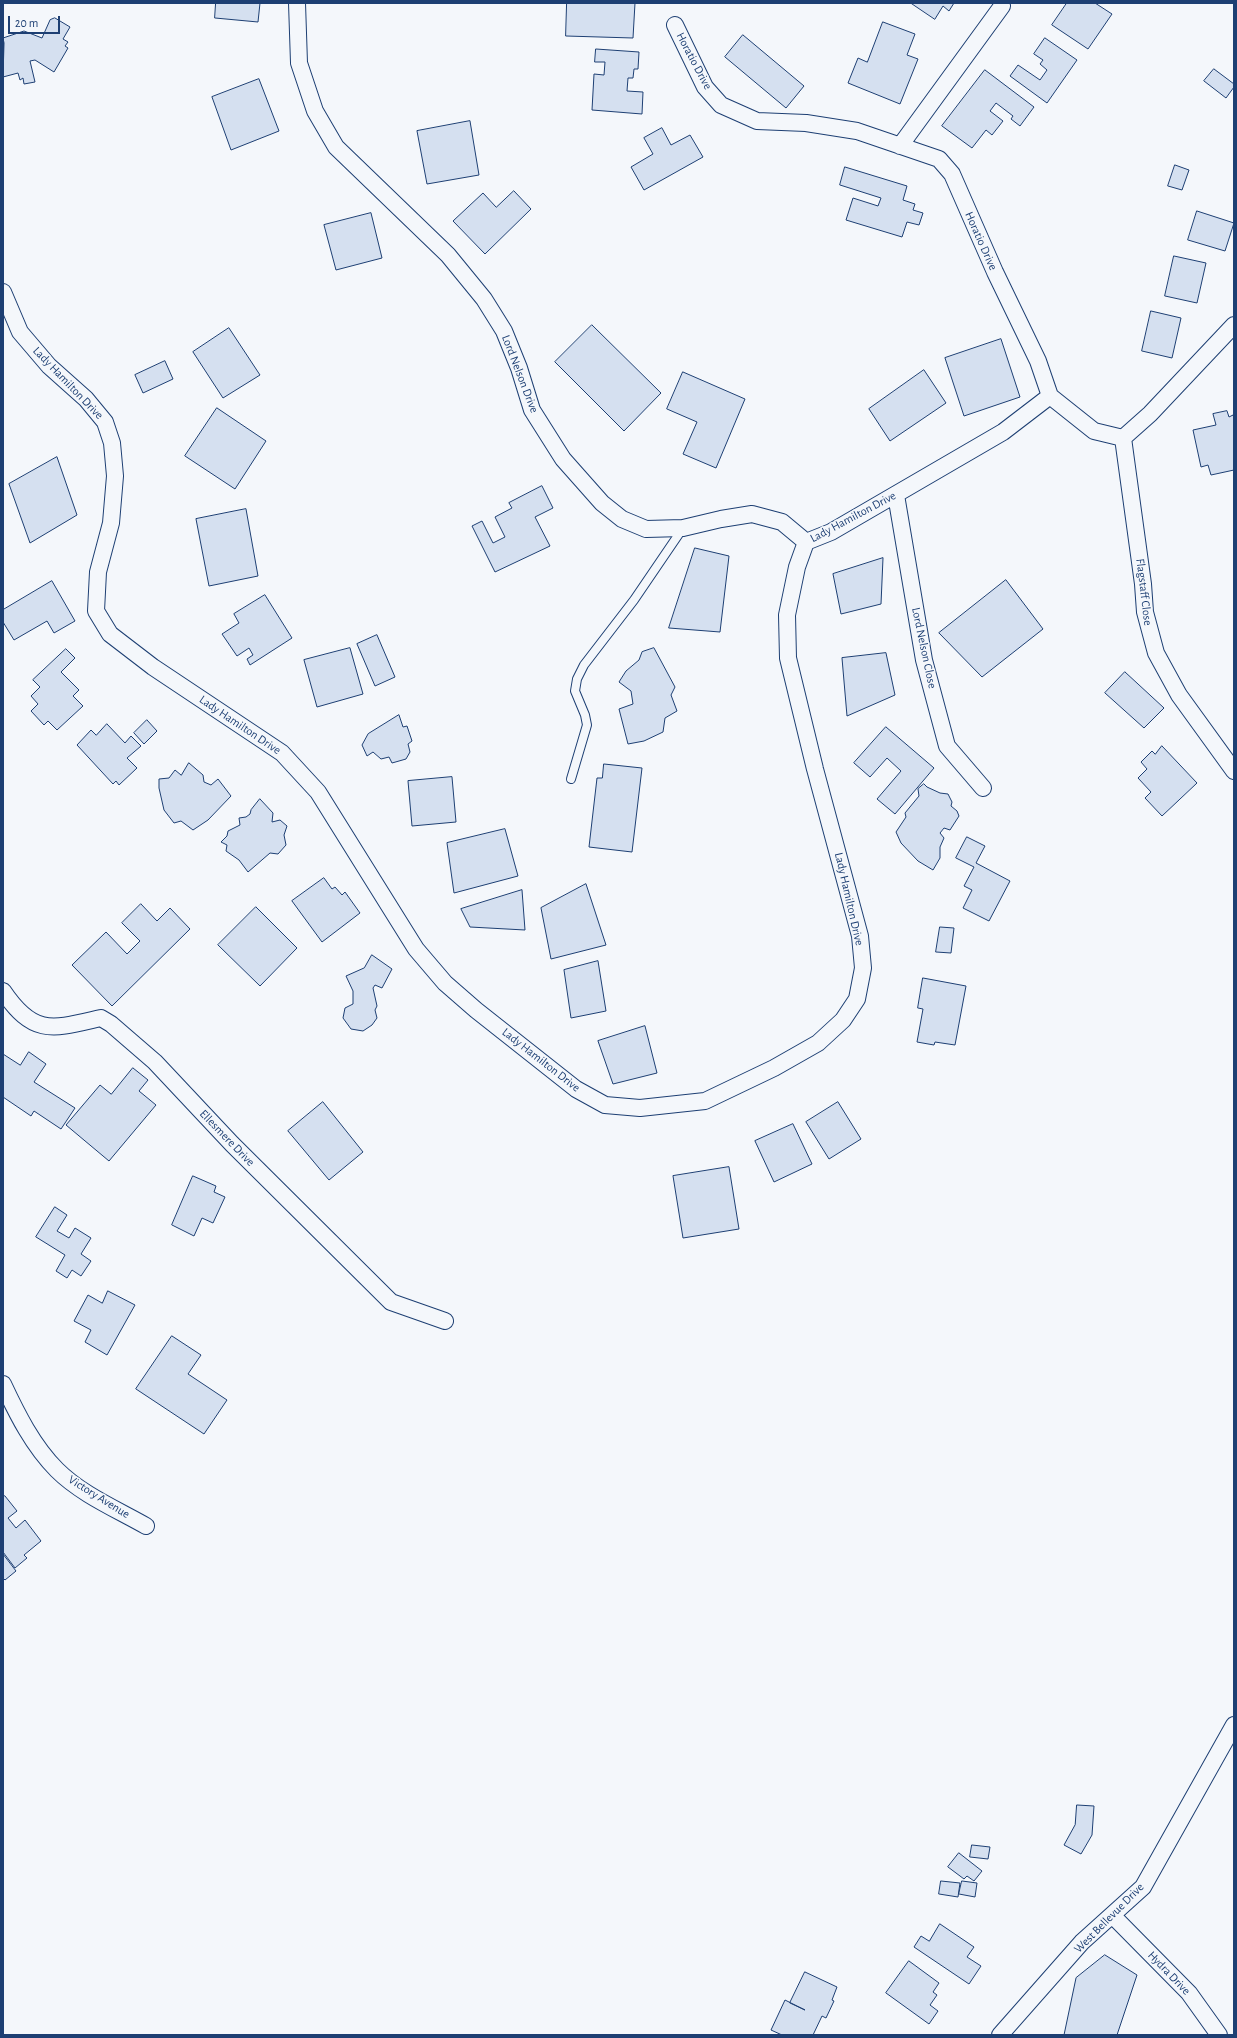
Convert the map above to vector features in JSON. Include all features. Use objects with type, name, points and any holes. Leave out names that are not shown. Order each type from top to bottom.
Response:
[{"type":"street","name":"Lord Nelson Drive","points":[[297,3],[299,63],[315,111],[336,147],[448,254],[484,300],[504,331],[519,368],[532,410],[563,459],[602,503],[622,519],[646,529],[683,528],[721,519],[752,514],[782,522],[806,542]]},
{"type":"street","points":[[900,146],[1002,6]]},
{"type":"street","name":"Horatio Drive","points":[[675,25],[705,87],[721,105],[757,121],[806,123],[857,130],[939,159],[952,174],[995,272],[1038,361],[1050,396]]},
{"type":"street","name":"Lady Hamilton Drive","points":[[3,292],[20,332],[49,366],[86,399],[105,422],[112,442],[115,476],[111,523],[98,572],[96,611],[110,634],[153,666],[282,753],[318,792],[416,948],[445,984],[576,1089],[605,1105],[640,1108],[705,1101],[774,1068],[818,1043],[843,1020],[857,999],[863,968],[860,936],[815,769],[788,658],[787,615],[797,567],[806,542],[831,532],[1003,432],[1050,396]]},
{"type":"street","points":[[1050,396],[1094,431],[1123,438],[1150,414],[1232,327]]},
{"type":"street","points":[[1232,327],[1234,346]]},
{"type":"street","name":"Flagstaff Close","points":[[1123,438],[1143,584],[1145,612],[1156,652],[1179,695],[1234,771]]},
{"type":"street","name":"Lord Nelson Close","points":[[896,494],[924,660],[947,746],[983,788]]},
{"type":"street","name":"Ellesmere Drive","points":[[3,991],[14,1007],[35,1024],[58,1028],[101,1018],[112,1024],[155,1062],[232,1144],[391,1302],[445,1321]]},
{"type":"street","name":"Victory Avenue","points":[[3,1384],[19,1418],[57,1470],[78,1486],[146,1526]]},
{"type":"street","name":"West Bellevue Drive","points":[[1000,2035],[1082,1942],[1143,1886],[1234,1725]]},
{"type":"street","name":"Hydra Drive","points":[[1112,1915],[1189,1993],[1219,2035]]},
{"type":"lane","points":[[571,779],[587,725],[585,714],[576,691],[577,679],[584,665],[634,600],[683,528]]},
{"type":"building","points":[[216,3],[260,3],[258,22],[215,18]]},
{"type":"building","points":[[567,3],[635,3],[633,38],[566,36]]},
{"type":"building","points":[[911,3],[954,3],[949,11],[943,6],[935,19]]},
{"type":"building","points":[[1067,3],[1095,3],[1112,14],[1088,49],[1052,25]]},
{"type":"building","points":[[55,18],[70,27],[63,39],[68,42],[65,46],[68,48],[54,72],[35,60],[30,61],[35,82],[24,84],[23,78],[20,80],[18,73],[3,77],[3,38],[24,31],[42,38],[50,20]]},
{"type":"building","points":[[883,22],[915,34],[907,55],[918,59],[900,104],[848,83],[858,58],[867,62]]},
{"type":"building","points":[[743,35],[804,86],[786,108],[725,57]]},
{"type":"building","points":[[1045,38],[1077,60],[1047,103],[1010,76],[1018,65],[1040,80],[1047,70],[1040,64],[1043,60],[1034,54]]},
{"type":"building","points":[[596,49],[639,52],[638,69],[634,69],[633,78],[628,78],[627,91],[643,92],[642,114],[592,110],[594,74],[604,75],[605,62],[595,62]]},
{"type":"building","points":[[1214,69],[1234,84],[1234,87],[1226,98],[1204,81]]},
{"type":"building","points":[[985,70],[1034,107],[1020,126],[1011,119],[1013,116],[996,103],[990,111],[1003,121],[992,135],[986,130],[972,148],[942,126]]},
{"type":"building","points":[[259,79],[279,131],[231,150],[212,97]]},
{"type":"building","points":[[470,121],[479,175],[427,184],[417,131]]},
{"type":"building","points":[[662,128],[671,145],[690,135],[703,157],[644,190],[631,167],[653,154],[644,138]]},
{"type":"building","points":[[1175,165],[1189,170],[1182,190],[1168,186]]},
{"type":"building","points":[[845,167],[907,186],[903,200],[915,204],[913,210],[923,213],[919,225],[907,222],[902,237],[846,220],[853,198],[878,206],[881,198],[840,185]]},
{"type":"building","points":[[514,191],[531,209],[485,254],[453,221],[483,193],[496,207]]},
{"type":"building","points":[[1197,211],[1234,223],[1225,251],[1188,240]]},
{"type":"building","points":[[371,213],[382,258],[336,270],[324,225]]},
{"type":"building","points":[[1174,256],[1206,263],[1197,303],[1165,296]]},
{"type":"building","points":[[1151,311],[1181,318],[1172,358],[1142,351]]},
{"type":"building","points":[[592,325],[661,393],[624,431],[555,362]]},
{"type":"building","points":[[229,328],[260,375],[223,398],[193,352]]},
{"type":"building","points":[[1001,339],[1020,397],[964,416],[945,358]]},
{"type":"building","points":[[165,361],[173,379],[143,393],[135,375]]},
{"type":"building","points":[[924,370],[946,403],[890,441],[869,409]]},
{"type":"building","points":[[683,372],[745,399],[716,468],[683,454],[697,422],[667,409]]},
{"type":"building","points":[[217,408],[266,441],[235,489],[185,456]]},
{"type":"building","points":[[1227,411],[1229,417],[1233,415],[1234,418],[1234,470],[1211,475],[1208,465],[1201,467],[1193,430],[1216,425],[1213,414]]},
{"type":"building","points":[[57,457],[77,515],[30,543],[9,484]]},
{"type":"building","points":[[542,486],[553,508],[535,517],[550,546],[495,572],[472,526],[482,521],[493,543],[505,537],[495,517],[512,508],[509,503]]},
{"type":"building","points":[[246,509],[258,576],[209,586],[196,519]]},
{"type":"building","points":[[695,548],[729,556],[720,632],[669,628]]},
{"type":"building","points":[[883,558],[881,604],[841,614],[833,574]]},
{"type":"building","points":[[1006,580],[1043,629],[982,677],[939,633]]},
{"type":"building","points":[[52,581],[75,621],[54,633],[47,621],[14,640],[3,622],[3,610]]},
{"type":"building","points":[[265,595],[292,638],[250,665],[247,659],[253,655],[249,648],[237,656],[222,634],[239,623],[234,614]]},
{"type":"building","points":[[377,635],[395,677],[375,686],[357,644]]},
{"type":"building","points":[[350,648],[363,694],[317,707],[304,660]]},
{"type":"building","points":[[654,648],[675,687],[671,695],[677,711],[665,718],[663,732],[644,741],[628,744],[619,709],[633,704],[631,691],[619,682],[626,671],[639,660],[642,652]]},
{"type":"building","points":[[66,649],[75,658],[61,672],[79,690],[73,696],[83,706],[57,730],[48,721],[44,725],[31,711],[38,704],[31,696],[40,687],[33,680]]},
{"type":"building","points":[[886,653],[895,695],[847,716],[842,658]]},
{"type":"building","points":[[1125,672],[1164,708],[1144,728],[1105,693]]},
{"type":"building","points":[[399,715],[403,727],[407,726],[412,741],[408,744],[410,752],[406,759],[392,763],[389,757],[381,759],[373,752],[367,756],[362,745],[368,734]]},
{"type":"building","points":[[147,720],[157,731],[144,744],[134,733]]},
{"type":"building","points":[[107,724],[125,743],[131,736],[141,746],[127,758],[137,768],[119,785],[116,781],[113,784],[77,745],[91,730],[96,735]]},
{"type":"building","points":[[886,727],[934,768],[895,814],[877,799],[901,771],[887,758],[870,777],[854,763]]},
{"type":"building","points":[[1162,746],[1197,783],[1162,816],[1145,798],[1151,792],[1138,778],[1147,769],[1141,762],[1152,751],[1155,754]]},
{"type":"building","points":[[189,763],[203,775],[204,782],[211,785],[218,779],[231,796],[208,820],[193,830],[181,821],[174,823],[164,810],[159,788],[159,779],[169,778],[175,770],[181,775]]},
{"type":"building","points":[[604,764],[642,768],[632,852],[589,847],[597,778],[602,778]]},
{"type":"building","points":[[452,777],[456,822],[412,826],[408,781]]},
{"type":"building","points":[[924,784],[940,793],[948,794],[952,802],[951,806],[957,811],[959,816],[950,830],[944,828],[940,833],[944,838],[940,847],[940,858],[933,870],[918,861],[901,843],[896,832],[906,817],[905,813],[919,796],[918,789]]},
{"type":"building","points":[[260,799],[273,813],[272,822],[280,820],[287,826],[284,835],[286,845],[278,854],[270,853],[248,872],[239,860],[226,851],[227,845],[221,842],[227,836],[228,831],[240,825],[239,818],[246,817],[250,814],[251,810]]},
{"type":"building","points":[[505,829],[518,876],[454,893],[447,843]]},
{"type":"building","points":[[967,837],[985,846],[976,863],[1010,881],[989,921],[963,908],[972,890],[964,886],[974,867],[956,858]]},
{"type":"building","points":[[324,878],[332,889],[335,887],[342,895],[345,892],[360,913],[322,942],[292,901]]},
{"type":"building","points":[[586,884],[606,945],[551,959],[541,908]]},
{"type":"building","points":[[522,890],[525,930],[470,927],[461,909]]},
{"type":"building","points":[[141,904],[157,921],[170,908],[190,929],[112,1006],[72,965],[106,932],[127,954],[140,941],[122,923]]},
{"type":"building","points":[[256,907],[297,948],[260,986],[218,945]]},
{"type":"building","points":[[940,927],[954,928],[951,953],[936,952]]},
{"type":"building","points":[[372,955],[392,969],[382,988],[375,985],[373,988],[377,1006],[375,1010],[377,1018],[372,1025],[363,1031],[351,1029],[343,1018],[345,1008],[353,1004],[353,991],[346,976],[364,968]]},
{"type":"building","points":[[598,961],[606,1011],[571,1018],[564,970]]},
{"type":"building","points":[[923,978],[966,986],[955,1045],[935,1042],[934,1045],[917,1042],[923,1009],[918,1008]]},
{"type":"building","points":[[645,1026],[657,1073],[613,1084],[598,1041]]},
{"type":"building","points":[[29,1052],[46,1064],[34,1082],[75,1108],[61,1129],[34,1111],[31,1116],[3,1097],[3,1054],[20,1065]]},
{"type":"building","points":[[133,1068],[148,1080],[139,1091],[156,1105],[109,1161],[66,1125],[100,1085],[111,1094]]},
{"type":"building","points":[[323,1102],[363,1152],[329,1180],[288,1131]]},
{"type":"building","points":[[838,1102],[861,1139],[829,1159],[806,1122]]},
{"type":"building","points":[[793,1124],[812,1164],[774,1182],[755,1141]]},
{"type":"building","points":[[729,1167],[739,1229],[683,1238],[673,1176]]},
{"type":"building","points":[[193,1176],[216,1186],[214,1192],[225,1197],[213,1223],[202,1218],[194,1236],[172,1225]]},
{"type":"building","points":[[55,1207],[67,1215],[57,1231],[69,1238],[75,1228],[91,1238],[81,1254],[91,1261],[81,1276],[72,1270],[67,1278],[56,1271],[65,1255],[36,1237]]},
{"type":"building","points":[[108,1291],[135,1305],[107,1355],[85,1342],[91,1330],[74,1321],[88,1295],[102,1303]]},
{"type":"building","points":[[172,1336],[201,1355],[188,1374],[227,1400],[204,1434],[136,1389]]},
{"type":"building","points":[[5,1496],[17,1511],[8,1518],[16,1528],[25,1520],[41,1541],[24,1555],[27,1558],[15,1568],[3,1552],[3,1497]]},
{"type":"building","points":[[3,1554],[16,1571],[5,1580],[3,1578]]},
{"type":"building","points":[[1077,1805],[1094,1806],[1092,1835],[1081,1854],[1064,1845],[1075,1825]]},
{"type":"building","points":[[972,1845],[990,1847],[988,1859],[970,1857]]},
{"type":"building","points":[[959,1853],[982,1871],[974,1881],[967,1876],[964,1879],[948,1867]]},
{"type":"building","points":[[941,1881],[960,1883],[958,1897],[939,1894]]},
{"type":"building","points":[[962,1881],[977,1883],[975,1897],[959,1894]]},
{"type":"building","points":[[940,1924],[974,1947],[967,1957],[981,1966],[969,1984],[914,1947],[921,1936],[929,1941]]},
{"type":"building","points":[[1105,1955],[1137,1975],[1117,2035],[1064,2035],[1076,1978]]},
{"type":"building","points":[[909,1961],[939,1983],[933,1992],[937,1995],[930,2005],[938,2011],[929,2024],[886,1993]]},
{"type":"building","points":[[805,1972],[837,1987],[832,2000],[834,2001],[826,2018],[822,2016],[813,2035],[782,2035],[771,2030],[785,2000],[790,2003]]}]
